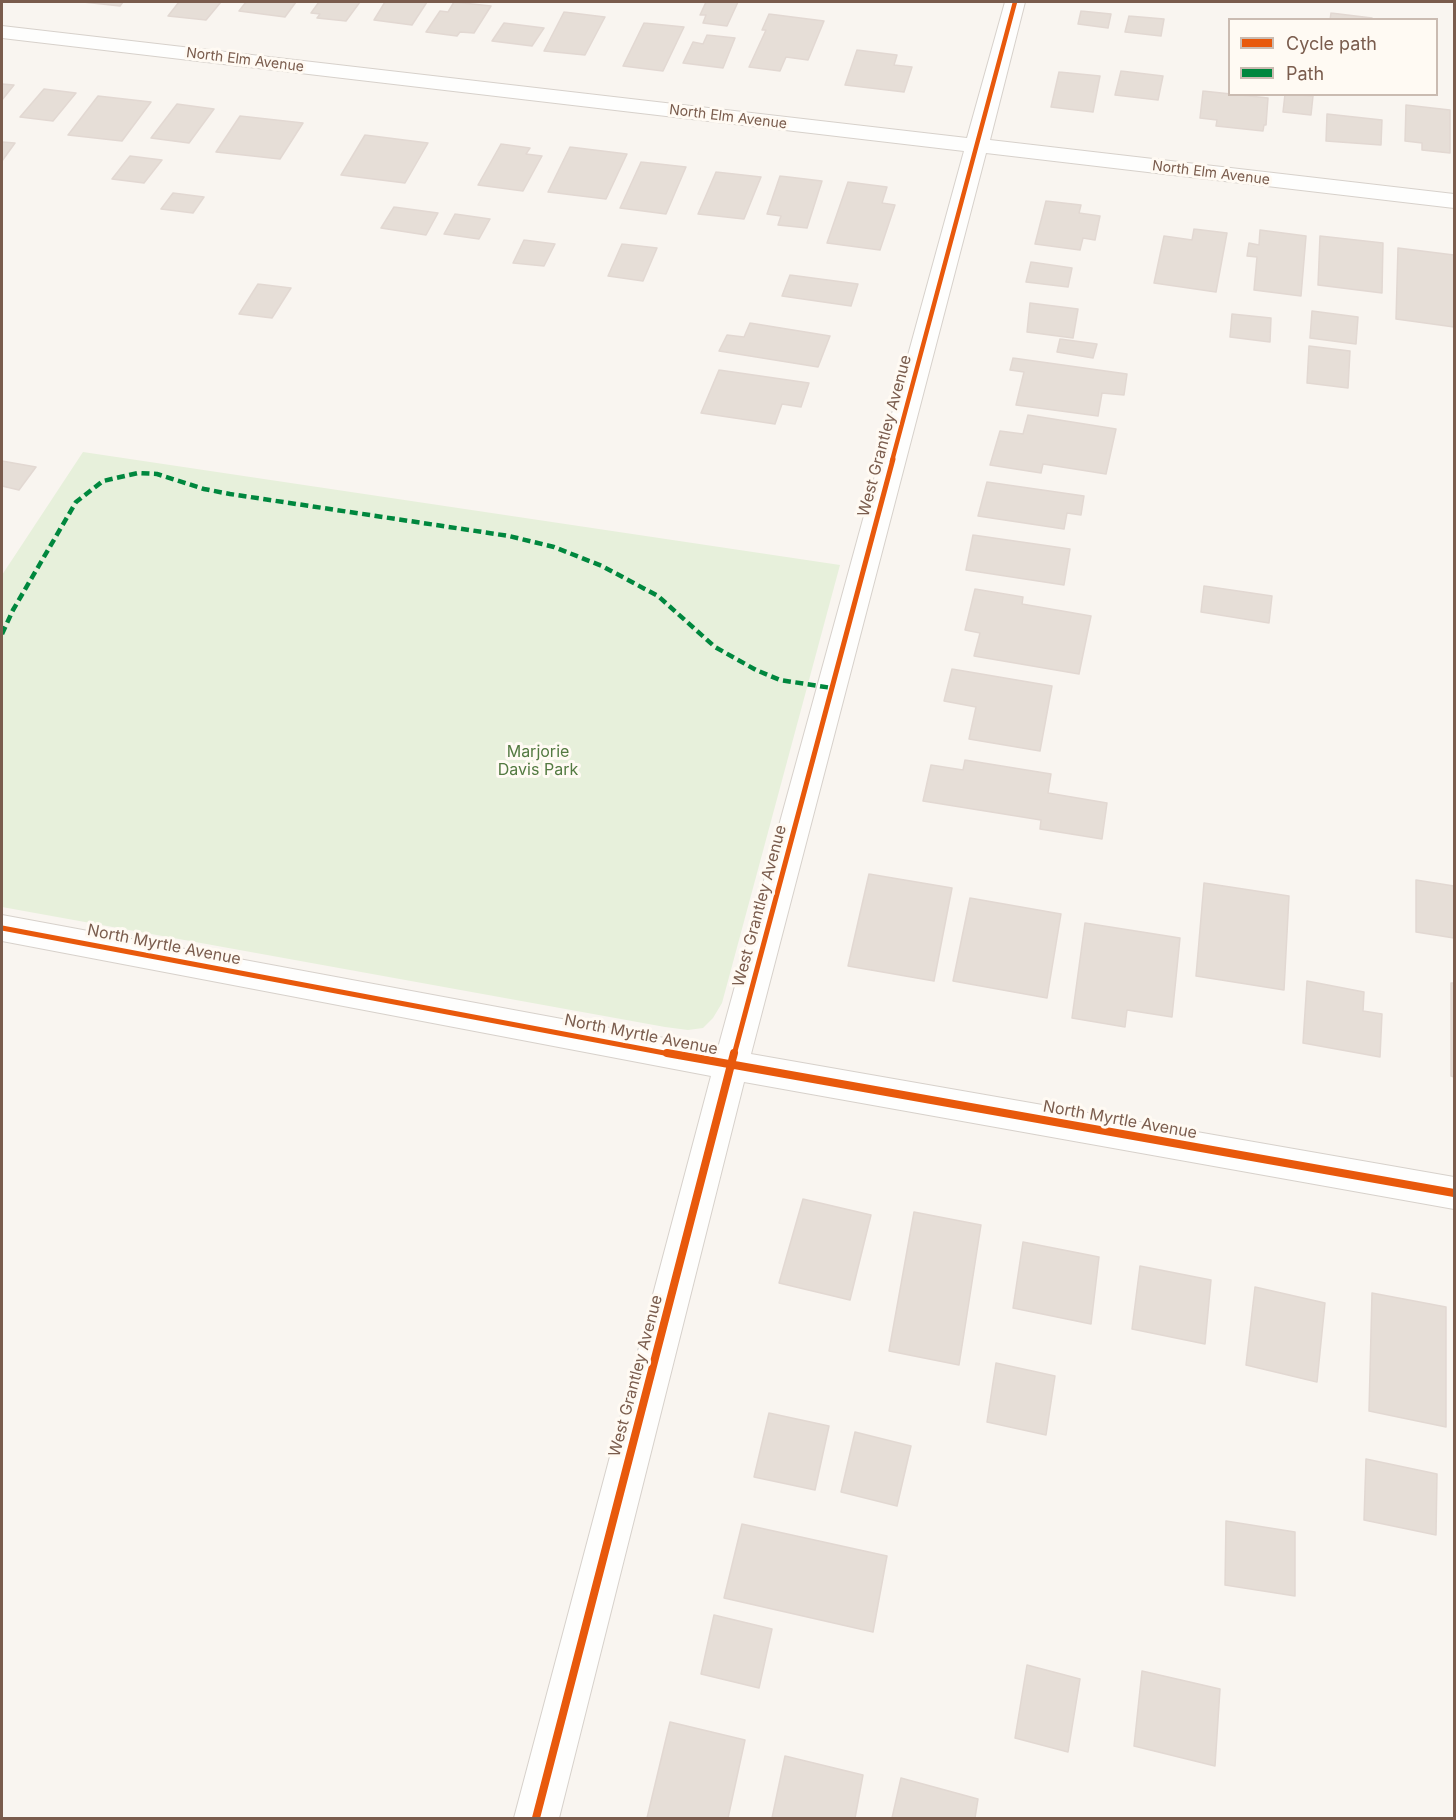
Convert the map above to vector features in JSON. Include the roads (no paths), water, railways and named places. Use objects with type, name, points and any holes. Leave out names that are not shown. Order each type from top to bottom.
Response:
[{"type":"street","name":"West Grantley Avenue","points":[[536,1818],[731,1065],[1015,2]]},
{"type":"street","name":"North Elm Avenue","points":[[2,32],[1455,201]]},
{"type":"street","name":"North Myrtle Avenue","points":[[2,928],[731,1065],[1455,1193]]},
{"type":"park label","name":"Marjorie Davis Park","points":[[538,761]]}]
